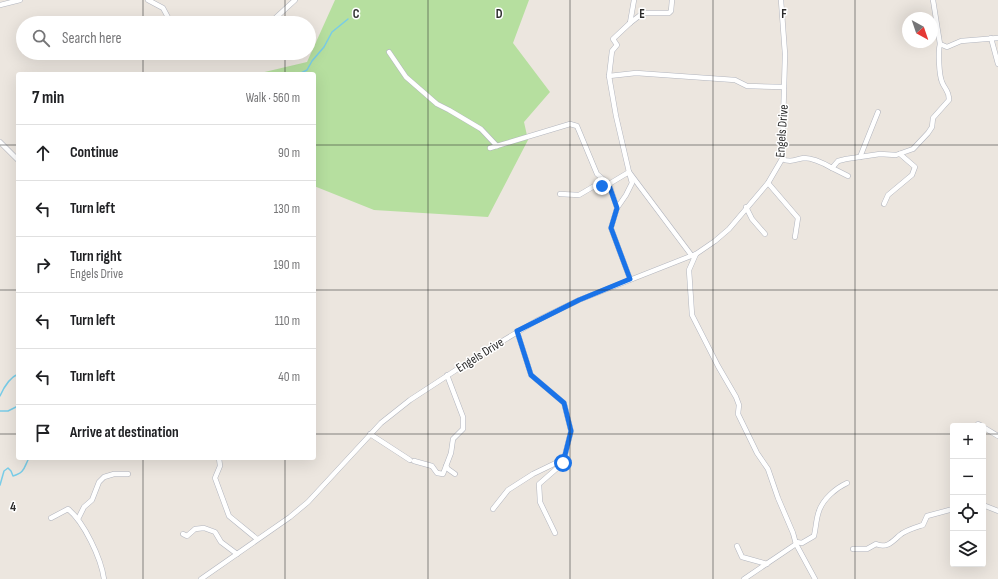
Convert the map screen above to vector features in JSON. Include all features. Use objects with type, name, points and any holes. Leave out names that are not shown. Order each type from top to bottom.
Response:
[{"type":"street","points":[[0,5],[20,0]]},
{"type":"street","points":[[148,0],[163,8],[167,16]]},
{"type":"street","points":[[278,16],[295,0]]},
{"type":"street","points":[[630,23],[634,0]]},
{"type":"street","points":[[630,279],[611,228],[617,208],[632,183],[616,116],[609,76],[612,50],[617,46],[613,39],[642,13],[669,13],[671,11],[672,0]]},
{"type":"street","name":"Engels Drive","points":[[201,579],[290,517],[308,502],[370,434],[391,414],[447,375],[517,331],[579,300],[694,255],[715,241],[729,229],[746,207],[768,183],[782,159],[784,33],[781,0]]},
{"type":"street","points":[[832,168],[838,161],[880,154],[896,155],[913,149],[928,133],[932,127],[933,118],[949,100],[949,92],[942,82],[938,50],[940,44],[933,0]]},
{"type":"street","points":[[991,38],[998,64]]},
{"type":"street","points":[[940,44],[947,47],[960,41],[998,38]]},
{"type":"street","points":[[389,52],[406,77],[437,104],[450,110],[481,129],[496,146]]},
{"type":"street","points":[[609,76],[636,73],[734,80],[747,86],[784,87]]},
{"type":"street","points":[[860,157],[878,112]]},
{"type":"street","points":[[490,148],[570,124],[577,126],[597,174],[609,186],[617,208]]},
{"type":"street","points":[[0,142],[16,158]]},
{"type":"street","points":[[884,204],[888,195],[912,175],[915,166],[900,154]]},
{"type":"street","points":[[782,159],[793,161],[806,158],[848,176]]},
{"type":"street","points":[[560,194],[579,195],[596,185],[609,186],[629,172]]},
{"type":"street","points":[[629,172],[694,255],[689,270],[692,315],[718,366],[736,397],[739,405],[738,414],[757,453],[768,469],[796,543],[815,579]]},
{"type":"street","points":[[768,183],[798,218],[795,237]]},
{"type":"street","points":[[746,207],[752,219],[765,234]]},
{"type":"street","points":[[517,331],[531,375],[564,403],[571,431],[563,463],[539,484],[540,502],[555,533]]},
{"type":"street","points":[[370,434],[412,460],[432,466],[437,473],[443,474],[451,453],[453,440],[462,429],[463,417],[447,375]]},
{"type":"street","points":[[986,429],[998,436]]},
{"type":"street","points":[[493,509],[508,490],[533,474],[564,459]]},
{"type":"street","points":[[219,460],[220,466],[216,478],[229,516],[257,539]]},
{"type":"street","points":[[446,466],[448,470],[455,474]]},
{"type":"street","points":[[78,519],[84,507],[92,500],[99,482],[104,477],[114,474],[128,474]]},
{"type":"street","points":[[744,579],[796,543],[802,543],[814,536],[819,511],[830,494],[838,487],[847,483]]},
{"type":"street","points":[[986,505],[998,511]]},
{"type":"street","points":[[51,518],[68,509],[78,519],[96,554],[104,579]]},
{"type":"street","points":[[852,550],[867,549],[876,544],[882,547],[890,545],[901,534],[923,524],[927,516],[950,510]]},
{"type":"street","points":[[183,534],[187,536],[195,530],[204,528],[215,532],[221,542],[237,554]]},
{"type":"street","points":[[737,546],[742,557],[767,564]]},
{"type":"green space","points":[[335,0],[529,0],[513,43],[550,92],[524,122],[528,140],[488,217],[374,210],[316,187],[316,72],[264,72],[307,62],[308,60],[316,60],[316,42]]},
{"type":"waterway","points":[[316,56],[324,47],[332,32],[348,19]]},
{"type":"waterway","points":[[303,72],[307,70],[313,60]]},
{"type":"waterway","points":[[0,396],[7,383],[16,375]]},
{"type":"waterway","points":[[0,411],[8,411],[16,407]]},
{"type":"waterway","points":[[0,485],[4,471],[8,468],[13,476],[17,475],[24,469],[28,460]]},
{"type":"route","points":[[563,463],[571,431],[564,403],[531,375],[517,331],[556,310],[630,279],[611,228],[617,208],[610,188],[602,186]]}]
